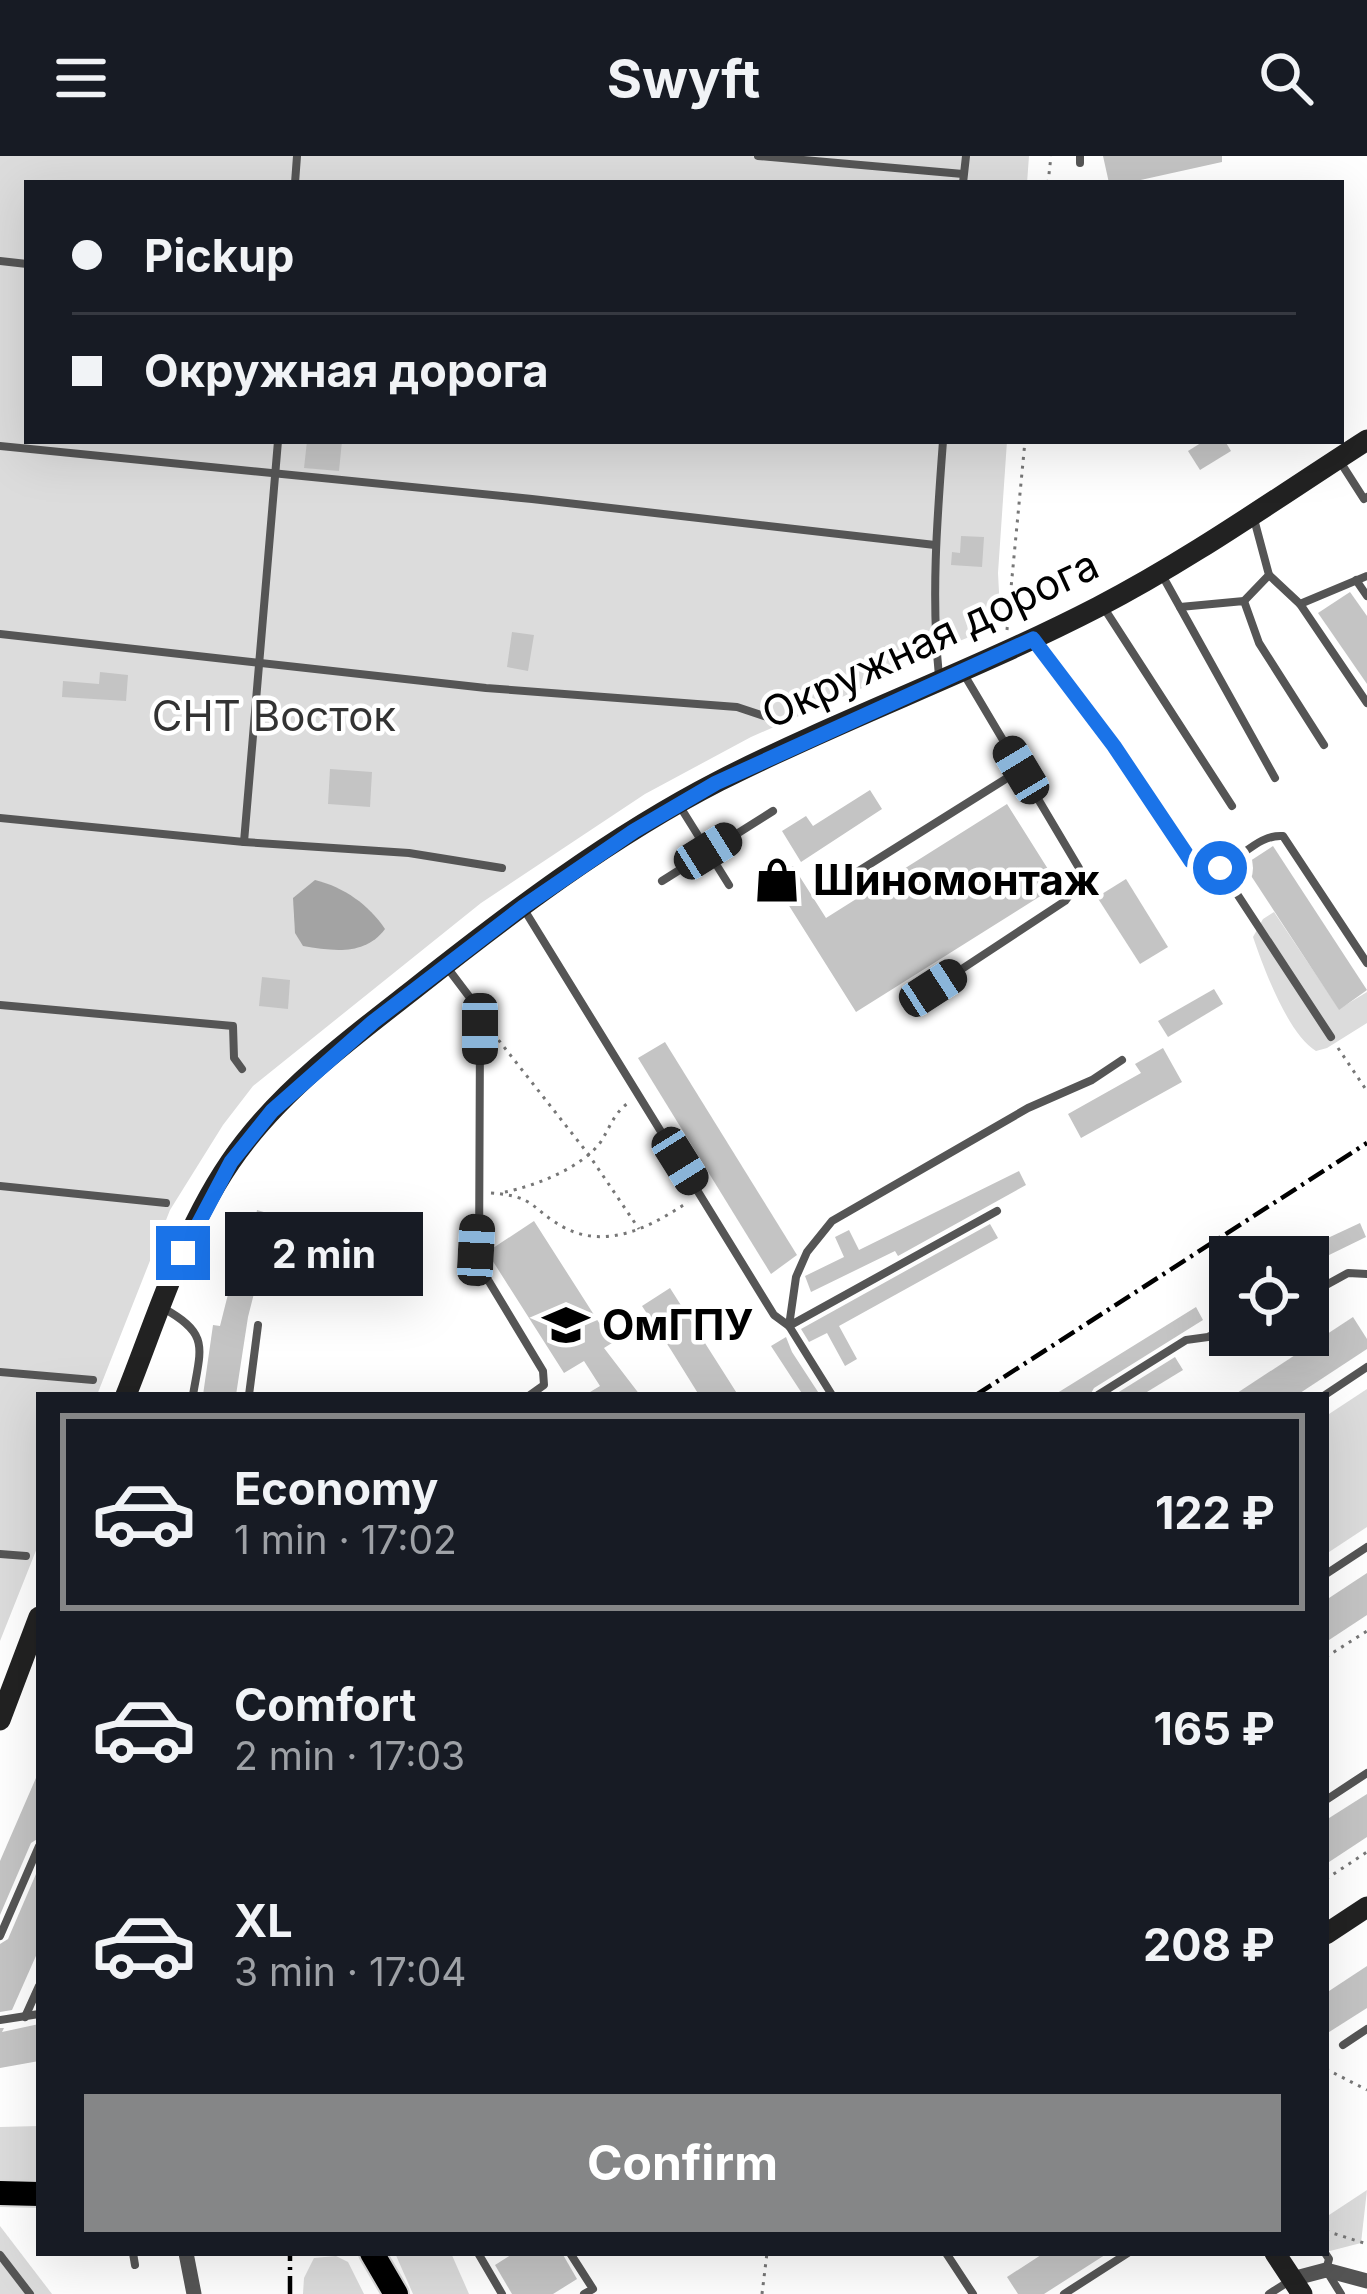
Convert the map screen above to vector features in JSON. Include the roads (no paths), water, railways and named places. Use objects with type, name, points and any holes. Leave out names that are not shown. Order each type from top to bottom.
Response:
[{"type":"main road","name":"Окружная дорога","points":[[127,1392],[207,1203],[246,1141],[307,1078],[445,965],[679,804],[765,758],[940,684],[1102,605],[1367,440]]},
{"type":"main road","points":[[0,1720],[36,1625]]},
{"type":"main road","points":[[1329,1932],[1367,1907]]},
{"type":"main road","points":[[0,2193],[36,2194]]},
{"type":"main road","points":[[375,2256],[396,2294]]},
{"type":"main road","points":[[1277,2256],[1297,2287]]},
{"type":"street","points":[[186,2256],[190,2292]]},
{"type":"street","points":[[1297,2287],[1326,2262],[1367,2281]]},
{"type":"lane","points":[[758,156],[963,179],[965,156]]},
{"type":"lane","points":[[244,842],[278,444]]},
{"type":"lane","points":[[940,684],[934,634],[935,545],[943,444]]},
{"type":"lane","points":[[0,446],[935,545]]},
{"type":"lane","points":[[1338,459],[1367,497]]},
{"type":"lane","points":[[1253,513],[1269,574],[1300,604],[1367,703]]},
{"type":"lane","points":[[1160,572],[1275,778]]},
{"type":"lane","points":[[1180,607],[1244,601],[1269,574]]},
{"type":"lane","points":[[1300,604],[1367,576]]},
{"type":"lane","points":[[1356,580],[1367,596]]},
{"type":"lane","points":[[1244,601],[1259,643],[1324,745]]},
{"type":"lane","points":[[1102,605],[1232,806]]},
{"type":"lane","points":[[0,634],[486,688],[737,707],[767,717]]},
{"type":"lane","points":[[1033,639],[1114,746],[1191,861],[1200,867],[1220,868],[1270,836],[1283,836],[1367,963]]},
{"type":"lane","points":[[933,988],[1065,901],[1077,885],[1078,868],[963,673]]},
{"type":"lane","points":[[830,889],[1021,770]]},
{"type":"lane","points":[[679,804],[730,885]]},
{"type":"lane","points":[[662,880],[773,811]]},
{"type":"lane","points":[[0,818],[410,853],[502,868]]},
{"type":"lane","points":[[1220,868],[1331,1037]]},
{"type":"lane","points":[[523,907],[774,1315],[789,1326],[830,1392]]},
{"type":"lane","points":[[445,965],[477,1013],[479,1265],[544,1371],[544,1385],[534,1392]]},
{"type":"lane","points":[[0,1005],[232,1026],[234,1058],[242,1069]]},
{"type":"lane","points":[[789,1326],[796,1276],[813,1242],[832,1221],[1028,1108],[1092,1081],[1122,1060]]},
{"type":"lane","points":[[0,1186],[166,1203]]},
{"type":"lane","points":[[789,1326],[997,1211]]},
{"type":"lane","points":[[1329,1283],[1348,1273],[1367,1274]]},
{"type":"lane","points":[[161,1307],[196,1331],[201,1345],[194,1392]]},
{"type":"lane","points":[[249,1392],[258,1325]]},
{"type":"lane","points":[[1103,1392],[1186,1340],[1209,1337]]},
{"type":"lane","points":[[1329,1392],[1367,1367]]},
{"type":"lane","points":[[0,1372],[93,1380]]},
{"type":"lane","points":[[1329,1572],[1367,1547]]},
{"type":"lane","points":[[0,1554],[26,1556]]},
{"type":"lane","points":[[1329,1798],[1367,1773]]},
{"type":"lane","points":[[0,1936],[36,1853]]},
{"type":"lane","points":[[25,2019],[36,1993]]},
{"type":"lane","points":[[0,2020],[36,2015]]},
{"type":"lane","points":[[1343,2045],[1367,2030]]},
{"type":"lane","points":[[0,2255],[30,2294]]},
{"type":"lane","points":[[134,2256],[135,2265]]},
{"type":"lane","points":[[480,2256],[499,2294]]},
{"type":"lane","points":[[572,2256],[593,2289],[584,2294]]},
{"type":"lane","points":[[948,2256],[973,2294]]},
{"type":"lane","points":[[1064,2294],[1123,2256]]},
{"type":"lane","points":[[1326,2262],[1341,2294]]},
{"type":"lane","points":[[1269,2294],[1297,2287]]},
{"type":"railway","points":[[981,1392],[1367,1143]]},
{"type":"railway","points":[[290,2256],[290,2294]]},
{"type":"place","name":"Шиномонтаж","points":[[777,880]]},
{"type":"place","name":"ОмГПУ","points":[[566,1325]]},
{"type":"park label","name":"СНТ Восток","points":[[274,716]]}]
